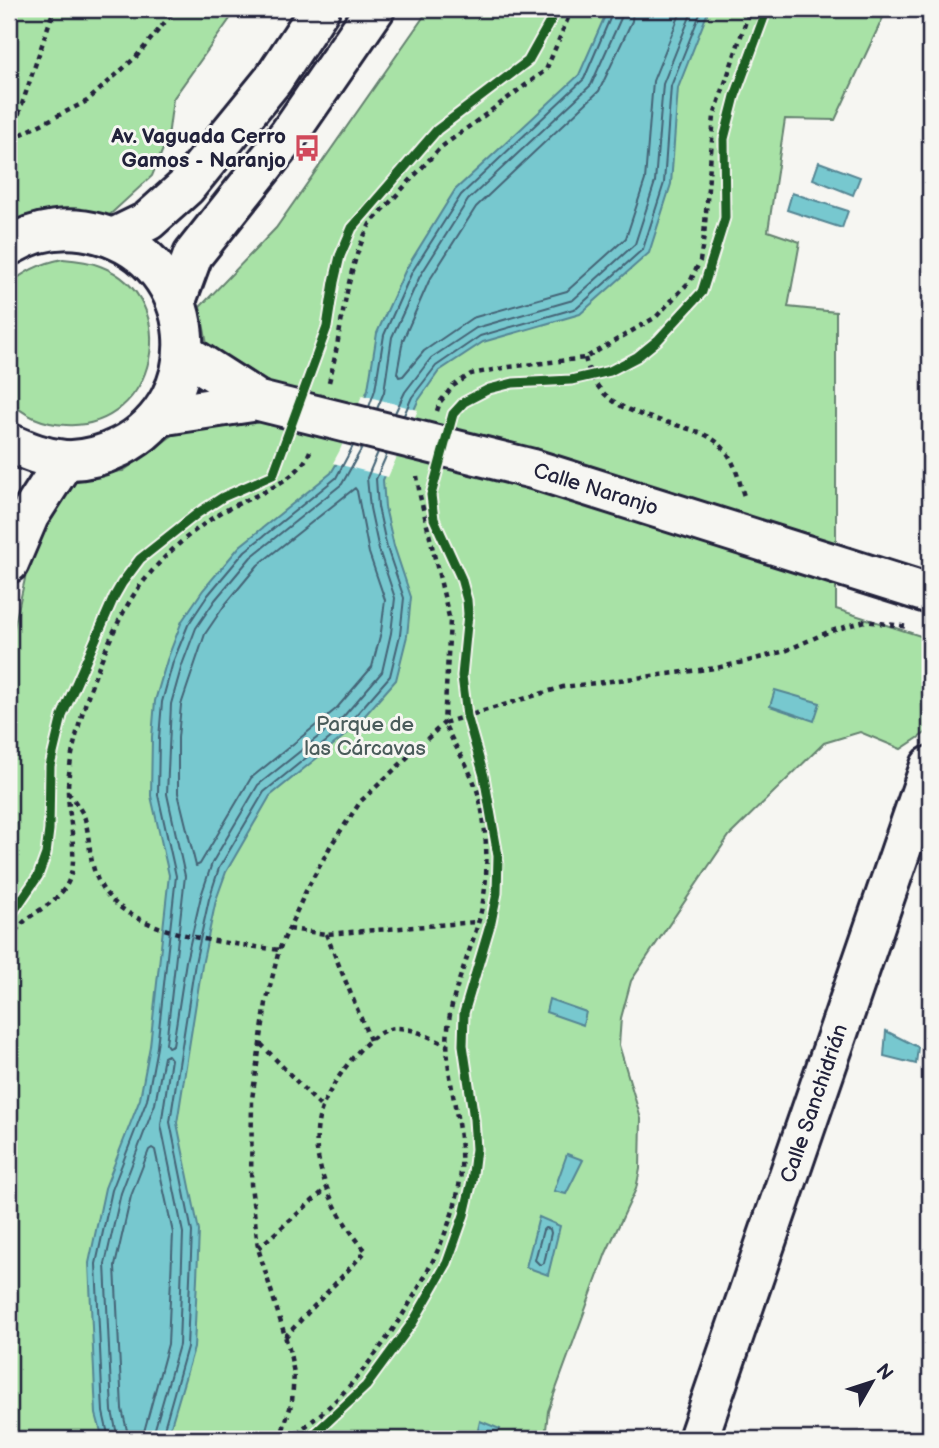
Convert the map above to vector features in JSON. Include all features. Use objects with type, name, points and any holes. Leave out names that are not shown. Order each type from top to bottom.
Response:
[{"type":"street","points":[[113,237],[148,221],[186,187],[273,80],[320,9]]},
{"type":"street","points":[[176,301],[193,255],[289,134],[375,9]]},
{"type":"street","points":[[9,246],[22,238],[52,230],[83,229],[113,237],[140,253],[161,274],[176,301],[183,326],[184,353],[180,376],[172,397],[159,416],[135,439],[105,454],[65,460],[39,456],[9,443]]},
{"type":"street","name":"Calle Naranjo","points":[[184,353],[259,401],[533,469],[927,593]]},
{"type":"street","name":"Calle Naranjo","points":[[159,416],[259,401]]},
{"type":"street","points":[[9,563],[29,516],[65,460]]},
{"type":"street","name":"Calle Sanchidrián","points":[[698,1439],[930,766]]},
{"type":"path","points":[[9,144],[54,9]]},
{"type":"path","points":[[9,151],[22,134],[87,101],[136,57],[176,9]]},
{"type":"path","points":[[327,390],[351,276],[370,224],[440,148],[546,70],[572,9]]},
{"type":"path","points":[[436,414],[440,402],[453,386],[471,374],[585,358],[656,317],[691,280],[700,261],[704,236],[714,116],[750,9]]},
{"type":"path","points":[[585,358],[590,376],[619,407],[697,431],[724,449],[735,466],[758,540]]},
{"type":"path","points":[[9,939],[25,921],[61,892],[70,879],[73,856],[68,792],[73,744],[112,635],[137,590],[165,556],[200,527],[240,502],[290,477],[303,466],[312,442]]},
{"type":"path","points":[[288,1439],[335,1401],[389,1334],[423,1279],[442,1241],[458,1195],[461,1138],[447,1045],[452,1003],[485,895],[484,828],[477,789],[444,723],[450,621],[417,475]]},
{"type":"path","points":[[431,495],[434,519],[440,531]]},
{"type":"path","points":[[280,1439],[292,1402],[294,1373],[258,1248],[251,1184],[252,1099],[266,1003],[279,950],[331,845],[361,801],[444,723],[563,687],[716,668],[744,662],[785,651],[828,632],[864,621],[915,628],[927,593]]},
{"type":"path","points":[[465,702],[471,728]]},
{"type":"path","points":[[487,788],[496,835]]},
{"type":"path","points":[[68,792],[84,816],[97,877],[112,901],[127,913],[154,926],[212,940],[279,950]]},
{"type":"path","points":[[289,929],[326,934],[477,922]]},
{"type":"path","points":[[326,934],[370,1040]]},
{"type":"path","points":[[285,1337],[366,1251],[348,1230],[326,1189],[317,1150],[317,1128],[322,1108],[350,1059],[370,1040],[393,1027],[413,1030],[447,1045]]},
{"type":"path","points":[[260,1044],[322,1108]]},
{"type":"path","points":[[9,1122],[9,1159]]},
{"type":"path","points":[[258,1248],[326,1189]]},
{"type":"green space","points":[[9,9],[237,9],[173,99],[168,137],[152,176],[103,221],[58,212],[9,224]]},
{"type":"green space","name":"Parque de las Cárcavas","points":[[429,9],[887,9],[835,120],[785,119],[768,231],[800,242],[788,307],[836,312],[836,609],[930,639],[930,730],[901,749],[860,732],[824,743],[729,836],[631,981],[621,1018],[619,1045],[641,1119],[640,1169],[636,1189],[606,1253],[548,1411],[545,1439],[18,1439],[9,1412],[9,650],[48,476],[123,471],[177,432],[209,355],[200,307],[276,228]]},
{"type":"green space","points":[[63,259],[95,264],[127,282],[143,305],[151,332],[149,359],[139,385],[122,407],[97,421],[66,425],[35,418],[21,411],[9,400],[9,285],[34,268]]},
{"type":"water","points":[[608,9],[709,9],[678,88],[671,184],[649,253],[580,314],[483,342],[439,371],[418,401],[383,480],[385,507],[394,546],[411,597],[407,636],[396,680],[354,728],[270,796],[226,872],[216,900],[202,965],[177,1123],[199,1231],[194,1348],[167,1439],[103,1439],[96,1414],[89,1263],[105,1188],[140,1099],[150,1046],[169,875],[151,796],[152,737],[155,701],[167,660],[182,621],[203,590],[240,546],[331,473],[344,451],[368,389],[377,333],[406,269],[455,190],[579,75]]},
{"type":"water","points":[[819,162],[860,177],[853,195],[813,179]]},
{"type":"water","points":[[792,193],[848,211],[842,228],[787,210]]},
{"type":"water","points":[[775,690],[820,703],[814,721],[770,706]]},
{"type":"water","points":[[549,999],[586,1012],[583,1025],[546,1012]]},
{"type":"water","points":[[886,1031],[918,1047],[916,1064],[884,1056]]},
{"type":"water","points":[[567,1154],[583,1160],[566,1194],[554,1191]]},
{"type":"water","points":[[539,1217],[560,1226],[548,1275],[526,1267]]},
{"type":"water","points":[[480,1421],[500,1429],[495,1439],[476,1439]]},
{"type":"pier","points":[[362,395],[418,410],[388,477],[333,463]]},
{"type":"cycle path","points":[[9,918],[38,876],[46,854],[50,766],[62,716],[122,583],[140,559],[198,513],[223,497],[273,475],[327,327],[340,256],[352,228],[437,130],[528,61],[557,9]]},
{"type":"cycle path","points":[[309,1439],[366,1386],[413,1322],[447,1263],[464,1215],[472,1181],[476,1149],[463,1045],[464,1013],[491,922],[497,893],[498,856],[484,776],[467,716],[462,676],[467,600],[461,578],[434,519],[431,495],[453,414],[464,402],[489,389],[513,383],[571,380],[610,371],[637,357],[658,340],[702,292],[725,218],[724,139],[735,96],[767,9]]},
{"type":"place","name":"Av. Vaguada Cerro Gamos - Naranjo","points":[[307,148]]}]
